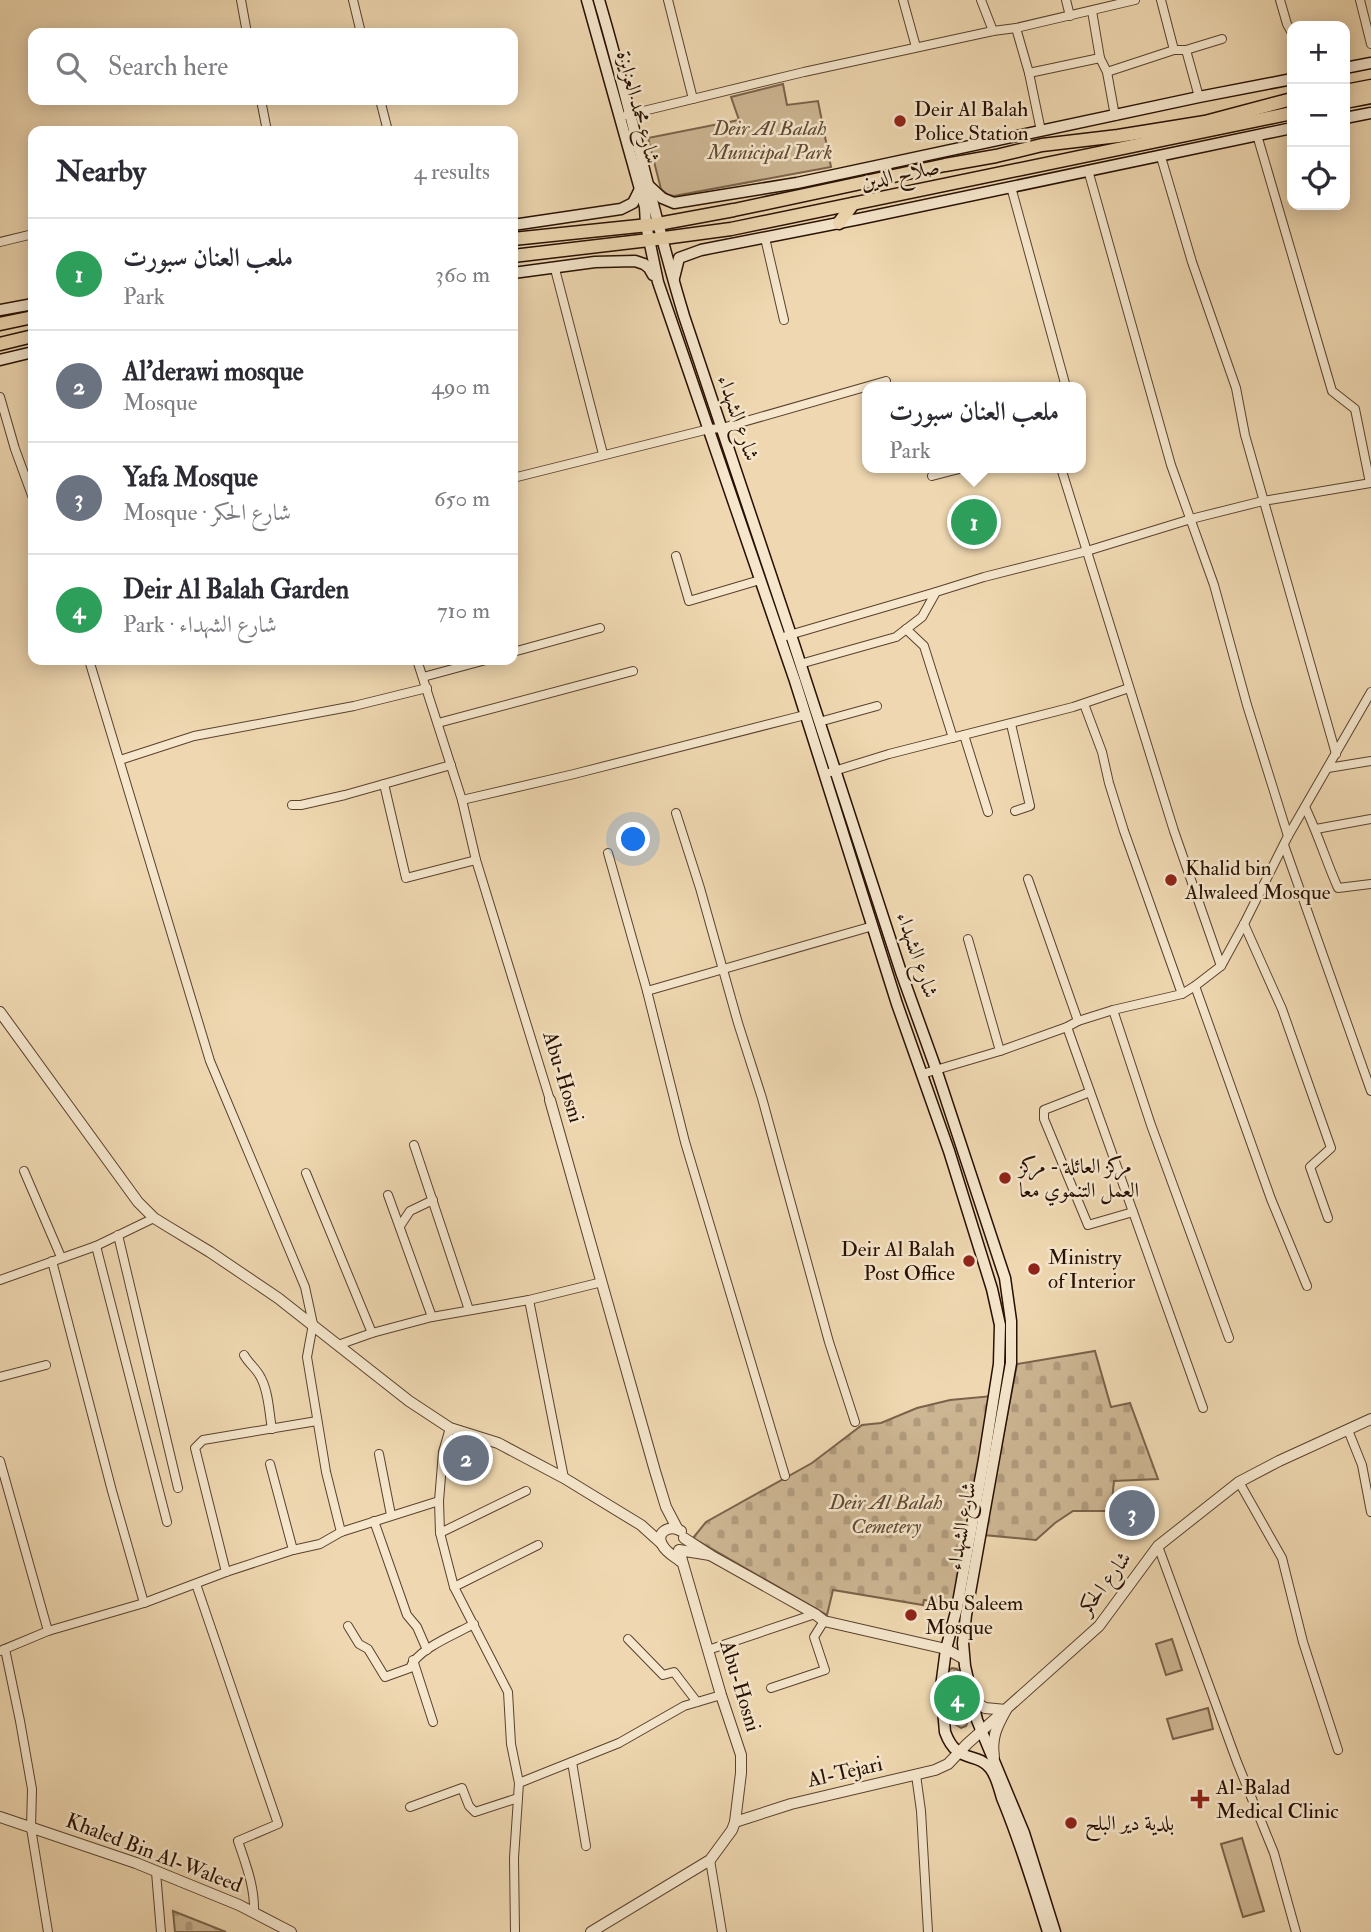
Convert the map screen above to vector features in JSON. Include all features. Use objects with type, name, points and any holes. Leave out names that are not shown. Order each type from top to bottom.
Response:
[{"type":"highway","points":[[1350,89],[1371,86]]},
{"type":"highway","points":[[1350,101],[1371,96]]},
{"type":"highway","name":"صلاح الدين","points":[[518,238],[652,224],[747,208],[1042,145],[1205,122],[1287,100]]},
{"type":"highway","name":"صلاح الدين","points":[[518,255],[731,229],[1287,114]]},
{"type":"highway","points":[[839,223],[853,204]]},
{"type":"highway","points":[[0,324],[28,318]]},
{"type":"highway","points":[[0,344],[28,337]]},
{"type":"main road","name":"شارع محمد العزايزة","points":[[587,0],[625,116],[644,188]]},
{"type":"main road","points":[[598,0],[625,116]]},
{"type":"main road","points":[[1350,67],[1371,63]]},
{"type":"main road","points":[[644,188],[674,203],[786,185],[1287,80]]},
{"type":"main road","points":[[1350,117],[1371,113]]},
{"type":"main road","points":[[673,281],[677,260],[682,255],[1287,129]]},
{"type":"main road","points":[[644,188],[656,239]]},
{"type":"main road","points":[[518,224],[621,209],[633,203],[644,188]]},
{"type":"main road","name":"شارع الشهداء","points":[[656,239],[673,281],[722,428],[786,636],[805,715],[830,772],[936,1069],[1005,1278],[1011,1321],[1011,1363],[966,1615],[964,1660],[971,1699],[981,1731],[1024,1833],[1055,1932]]},
{"type":"main road","name":"شارع الشهداء","points":[[656,239],[657,282],[761,580],[800,664],[819,722],[830,772],[873,926],[968,1211],[1000,1325],[999,1364],[984,1459],[957,1608],[946,1649],[941,1687],[945,1732],[951,1746],[958,1753]]},
{"type":"main road","points":[[518,273],[595,262],[635,261],[649,268],[657,282]]},
{"type":"main road","points":[[0,310],[28,305]]},
{"type":"main road","points":[[0,360],[28,353]]},
{"type":"main road","points":[[958,1753],[990,1768],[1010,1816],[1048,1932]]},
{"type":"street","points":[[241,0],[246,28]]},
{"type":"street","points":[[353,0],[360,28]]},
{"type":"street","points":[[668,0],[693,99]]},
{"type":"street","points":[[903,0],[916,47]]},
{"type":"street","points":[[981,0],[993,31]]},
{"type":"street","points":[[1066,0],[1070,16]]},
{"type":"street","points":[[625,116],[916,47],[1016,28],[1135,0]]},
{"type":"street","points":[[1161,0],[1174,50]]},
{"type":"street","points":[[1280,0],[1287,24]]},
{"type":"street","points":[[1360,0],[1371,44]]},
{"type":"street","points":[[1091,11],[1115,116]]},
{"type":"street","points":[[1016,28],[1041,131]]},
{"type":"street","points":[[1107,72],[1174,50],[1186,50],[1222,39]]},
{"type":"street","points":[[1186,50],[1199,97]]},
{"type":"street","points":[[1029,73],[1100,58]]},
{"type":"street","points":[[262,105],[266,126]]},
{"type":"street","points":[[381,105],[387,126]]},
{"type":"street","points":[[786,636],[1191,519],[1264,501],[1371,483],[1354,410],[1332,391],[1257,135]]},
{"type":"street","points":[[1161,157],[1192,262],[1236,388],[1245,435],[1336,754]]},
{"type":"street","points":[[1088,170],[1171,465],[1214,585],[1247,705],[1288,836]]},
{"type":"street","points":[[1011,187],[1065,382]]},
{"type":"street","points":[[0,242],[28,234]]},
{"type":"street","points":[[765,238],[784,320]]},
{"type":"street","points":[[555,269],[603,454]]},
{"type":"street","points":[[518,477],[603,454],[722,428],[862,388]]},
{"type":"street","points":[[0,397],[28,484]]},
{"type":"street","points":[[932,476],[944,473]]},
{"type":"street","points":[[1064,473],[1174,831],[1221,966]]},
{"type":"street","points":[[676,556],[689,601],[761,580]]},
{"type":"street","points":[[800,664],[896,637],[922,617],[936,592]]},
{"type":"street","points":[[518,651],[600,628]]},
{"type":"street","points":[[906,629],[924,646],[953,738]]},
{"type":"street","points":[[91,665],[211,1061],[305,1287],[313,1324],[307,1357],[326,1472],[341,1532]]},
{"type":"street","name":"Abu-Hosni","points":[[419,665],[550,1100],[666,1507],[684,1538]]},
{"type":"street","points":[[423,677],[467,665]]},
{"type":"street","points":[[438,723],[633,671]]},
{"type":"street","points":[[120,760],[194,736],[355,706],[426,688]]},
{"type":"street","points":[[830,772],[889,754],[1084,704],[1129,688]]},
{"type":"street","points":[[922,1074],[1000,1051],[1113,1010],[1182,994],[1221,966],[1288,836],[1371,692]]},
{"type":"street","points":[[1084,704],[1102,752],[1108,783],[1124,831],[1182,994]]},
{"type":"street","points":[[819,722],[877,706]]},
{"type":"street","points":[[461,800],[805,715]]},
{"type":"street","points":[[1011,724],[1030,806],[1015,811]]},
{"type":"street","points":[[964,735],[988,812]]},
{"type":"street","points":[[1328,768],[1371,761]]},
{"type":"street","points":[[292,805],[384,785],[451,765]]},
{"type":"street","points":[[384,785],[406,878],[476,860]]},
{"type":"street","points":[[1305,807],[1338,888],[1371,884]]},
{"type":"street","points":[[676,813],[782,1167],[829,1342],[855,1422]]},
{"type":"street","points":[[1316,829],[1371,819]]},
{"type":"street","points":[[1284,845],[1371,1091]]},
{"type":"street","points":[[608,853],[647,991],[685,1142],[785,1476]]},
{"type":"street","points":[[1028,879],[1078,1021]]},
{"type":"street","points":[[1244,924],[1282,1009],[1331,1148],[1310,1167],[1328,1218]]},
{"type":"street","points":[[647,991],[873,926]]},
{"type":"street","points":[[968,939],[1000,1051]]},
{"type":"street","points":[[1195,986],[1271,1199],[1307,1286]]},
{"type":"street","points":[[1113,1010],[1151,1125],[1229,1338]]},
{"type":"street","points":[[0,1012],[138,1202],[154,1218],[210,1252],[313,1324],[409,1401],[450,1428],[498,1443],[564,1478],[641,1525],[670,1548],[710,1555]]},
{"type":"street","points":[[1067,1027],[1203,1408]]},
{"type":"street","points":[[1090,1092],[1044,1110],[1044,1119],[1088,1225],[1133,1212]]},
{"type":"street","points":[[414,1145],[469,1310]]},
{"type":"street","points":[[24,1171],[61,1257]]},
{"type":"street","points":[[306,1173],[372,1333]]},
{"type":"street","points":[[388,1195],[432,1317]]},
{"type":"street","points":[[400,1226],[410,1211],[433,1200]]},
{"type":"street","points":[[0,1280],[96,1246],[154,1218]]},
{"type":"street","points":[[118,1235],[178,1488]]},
{"type":"street","points":[[96,1246],[167,1522]]},
{"type":"street","points":[[52,1261],[111,1491],[144,1603]]},
{"type":"street","points":[[338,1345],[432,1317],[529,1300],[602,1282]]},
{"type":"street","points":[[529,1300],[564,1478]]},
{"type":"street","points":[[244,1355],[263,1381],[272,1429]]},
{"type":"street","points":[[0,1377],[46,1365]]},
{"type":"street","name":"شارع الحكر","points":[[958,1753],[1099,1626],[1157,1546],[1239,1482],[1371,1419]]},
{"type":"street","points":[[226,1572],[195,1448],[203,1440],[317,1421]]},
{"type":"street","points":[[450,1428],[443,1452],[439,1501],[440,1533],[454,1587],[508,1692],[511,1744],[519,1783],[514,1858],[515,1932]]},
{"type":"street","points":[[1348,1430],[1362,1465],[1371,1512]]},
{"type":"street","points":[[379,1454],[391,1515]]},
{"type":"street","points":[[0,1461],[48,1631]]},
{"type":"street","points":[[270,1464],[293,1550]]},
{"type":"street","points":[[1239,1482],[1282,1558],[1303,1642],[1338,1750]]},
{"type":"street","points":[[440,1533],[526,1491]]},
{"type":"street","points":[[48,1932],[31,1828],[32,1789],[20,1721],[2,1650],[48,1631],[144,1603],[226,1572],[320,1544],[341,1532],[439,1501]]},
{"type":"street","name":"Abu-Hosni","points":[[666,1507],[666,1530],[661,1536],[683,1564],[741,1755],[735,1822]]},
{"type":"street","points":[[374,1521],[407,1615],[417,1627],[426,1650]]},
{"type":"street","points":[[641,1525],[666,1530],[677,1528]]},
{"type":"street","points":[[670,1548],[683,1545],[684,1538],[824,1621],[946,1649],[964,1660]]},
{"type":"street","points":[[454,1587],[538,1545]]},
{"type":"street","points":[[1157,1546],[1237,1762],[1274,1853],[1296,1932]]},
{"type":"street","points":[[196,1584],[278,1824],[238,1841],[250,1877],[254,1913]]},
{"type":"street","points":[[708,1650],[815,1614]]},
{"type":"street","points":[[771,1688],[825,1670],[814,1637],[824,1621]]},
{"type":"street","points":[[348,1626],[359,1644],[368,1649],[385,1677],[410,1668],[412,1660],[426,1650],[474,1624]]},
{"type":"street","points":[[628,1639],[663,1675],[674,1672],[697,1702]]},
{"type":"street","points":[[412,1660],[433,1722]]},
{"type":"street","points":[[519,1783],[619,1743],[684,1706],[721,1695]]},
{"type":"street","points":[[971,1699],[985,1707],[1006,1710],[995,1731],[995,1760]]},
{"type":"street","name":"Al-Tejari","points":[[735,1822],[791,1804],[943,1767],[958,1753]]},
{"type":"street","points":[[572,1762],[586,1846]]},
{"type":"street","points":[[916,1775],[921,1811],[928,1932]]},
{"type":"street","points":[[410,1807],[462,1788],[469,1806],[475,1812],[518,1798]]},
{"type":"street","name":"Khaled Bin Al-Waleed","points":[[0,1817],[136,1863],[239,1905],[290,1932]]},
{"type":"street","points":[[591,1932],[710,1860],[735,1822]]},
{"type":"street","points":[[710,1860],[722,1932]]},
{"type":"street","points":[[156,1872],[161,1932]]},
{"type":"green space","name":"Deir Al Balah Municipal Park","points":[[783,84],[787,105],[818,101],[831,167],[674,196],[661,189],[648,138],[739,120],[731,97]]},
{"type":"green space","name":"Deir Al Balah Cemetery","points":[[1095,1351],[1111,1407],[1130,1403],[1158,1479],[1114,1481],[1111,1511],[1073,1511],[1036,1540],[984,1535],[1017,1364]]},
{"type":"green space","name":"Deir Al Balah Cemetery","points":[[992,1396],[954,1605],[924,1600],[923,1605],[833,1590],[827,1615],[693,1538],[706,1522],[812,1463],[862,1425],[881,1423],[917,1408],[950,1400]]},
{"type":"green space","points":[[1172,1639],[1182,1670],[1166,1675],[1156,1644]]},
{"type":"green space","points":[[952,1668],[960,1673],[968,1721],[966,1726],[961,1728],[953,1723],[946,1675]]},
{"type":"green space","points":[[1208,1708],[1213,1729],[1173,1739],[1167,1719]]},
{"type":"green space","points":[[1242,1838],[1264,1911],[1243,1917],[1221,1844]]},
{"type":"green space","points":[[173,1911],[226,1932],[175,1932]]},
{"type":"place","name":"Deir Al Balah Police Station","points":[[900,121]]},
{"type":"place","name":"ملعب العنان سبورت","points":[[974,522]]},
{"type":"place","name":"Khalid bin Alwaleed Mosque","points":[[1171,880]]},
{"type":"place","name":"مركز العائلة - مركز العمل التنموي معا","points":[[1005,1178]]},
{"type":"place","name":"Deir Al Balah Post Office","points":[[969,1261]]},
{"type":"place","name":"Ministry of Interior","points":[[1034,1269]]},
{"type":"place","name":"Al'derawi mosque","points":[[466,1458]]},
{"type":"place","name":"Yafa Mosque","points":[[1132,1513]]},
{"type":"place","name":"Abu Saleem Mosque","points":[[911,1615]]},
{"type":"place","name":"Deir Al Balah Garden","points":[[957,1698]]},
{"type":"place","name":"Al-Balad Medical Clinic","points":[[1200,1799]]},
{"type":"place","name":"بلدية دير البلح","points":[[1071,1823]]}]
